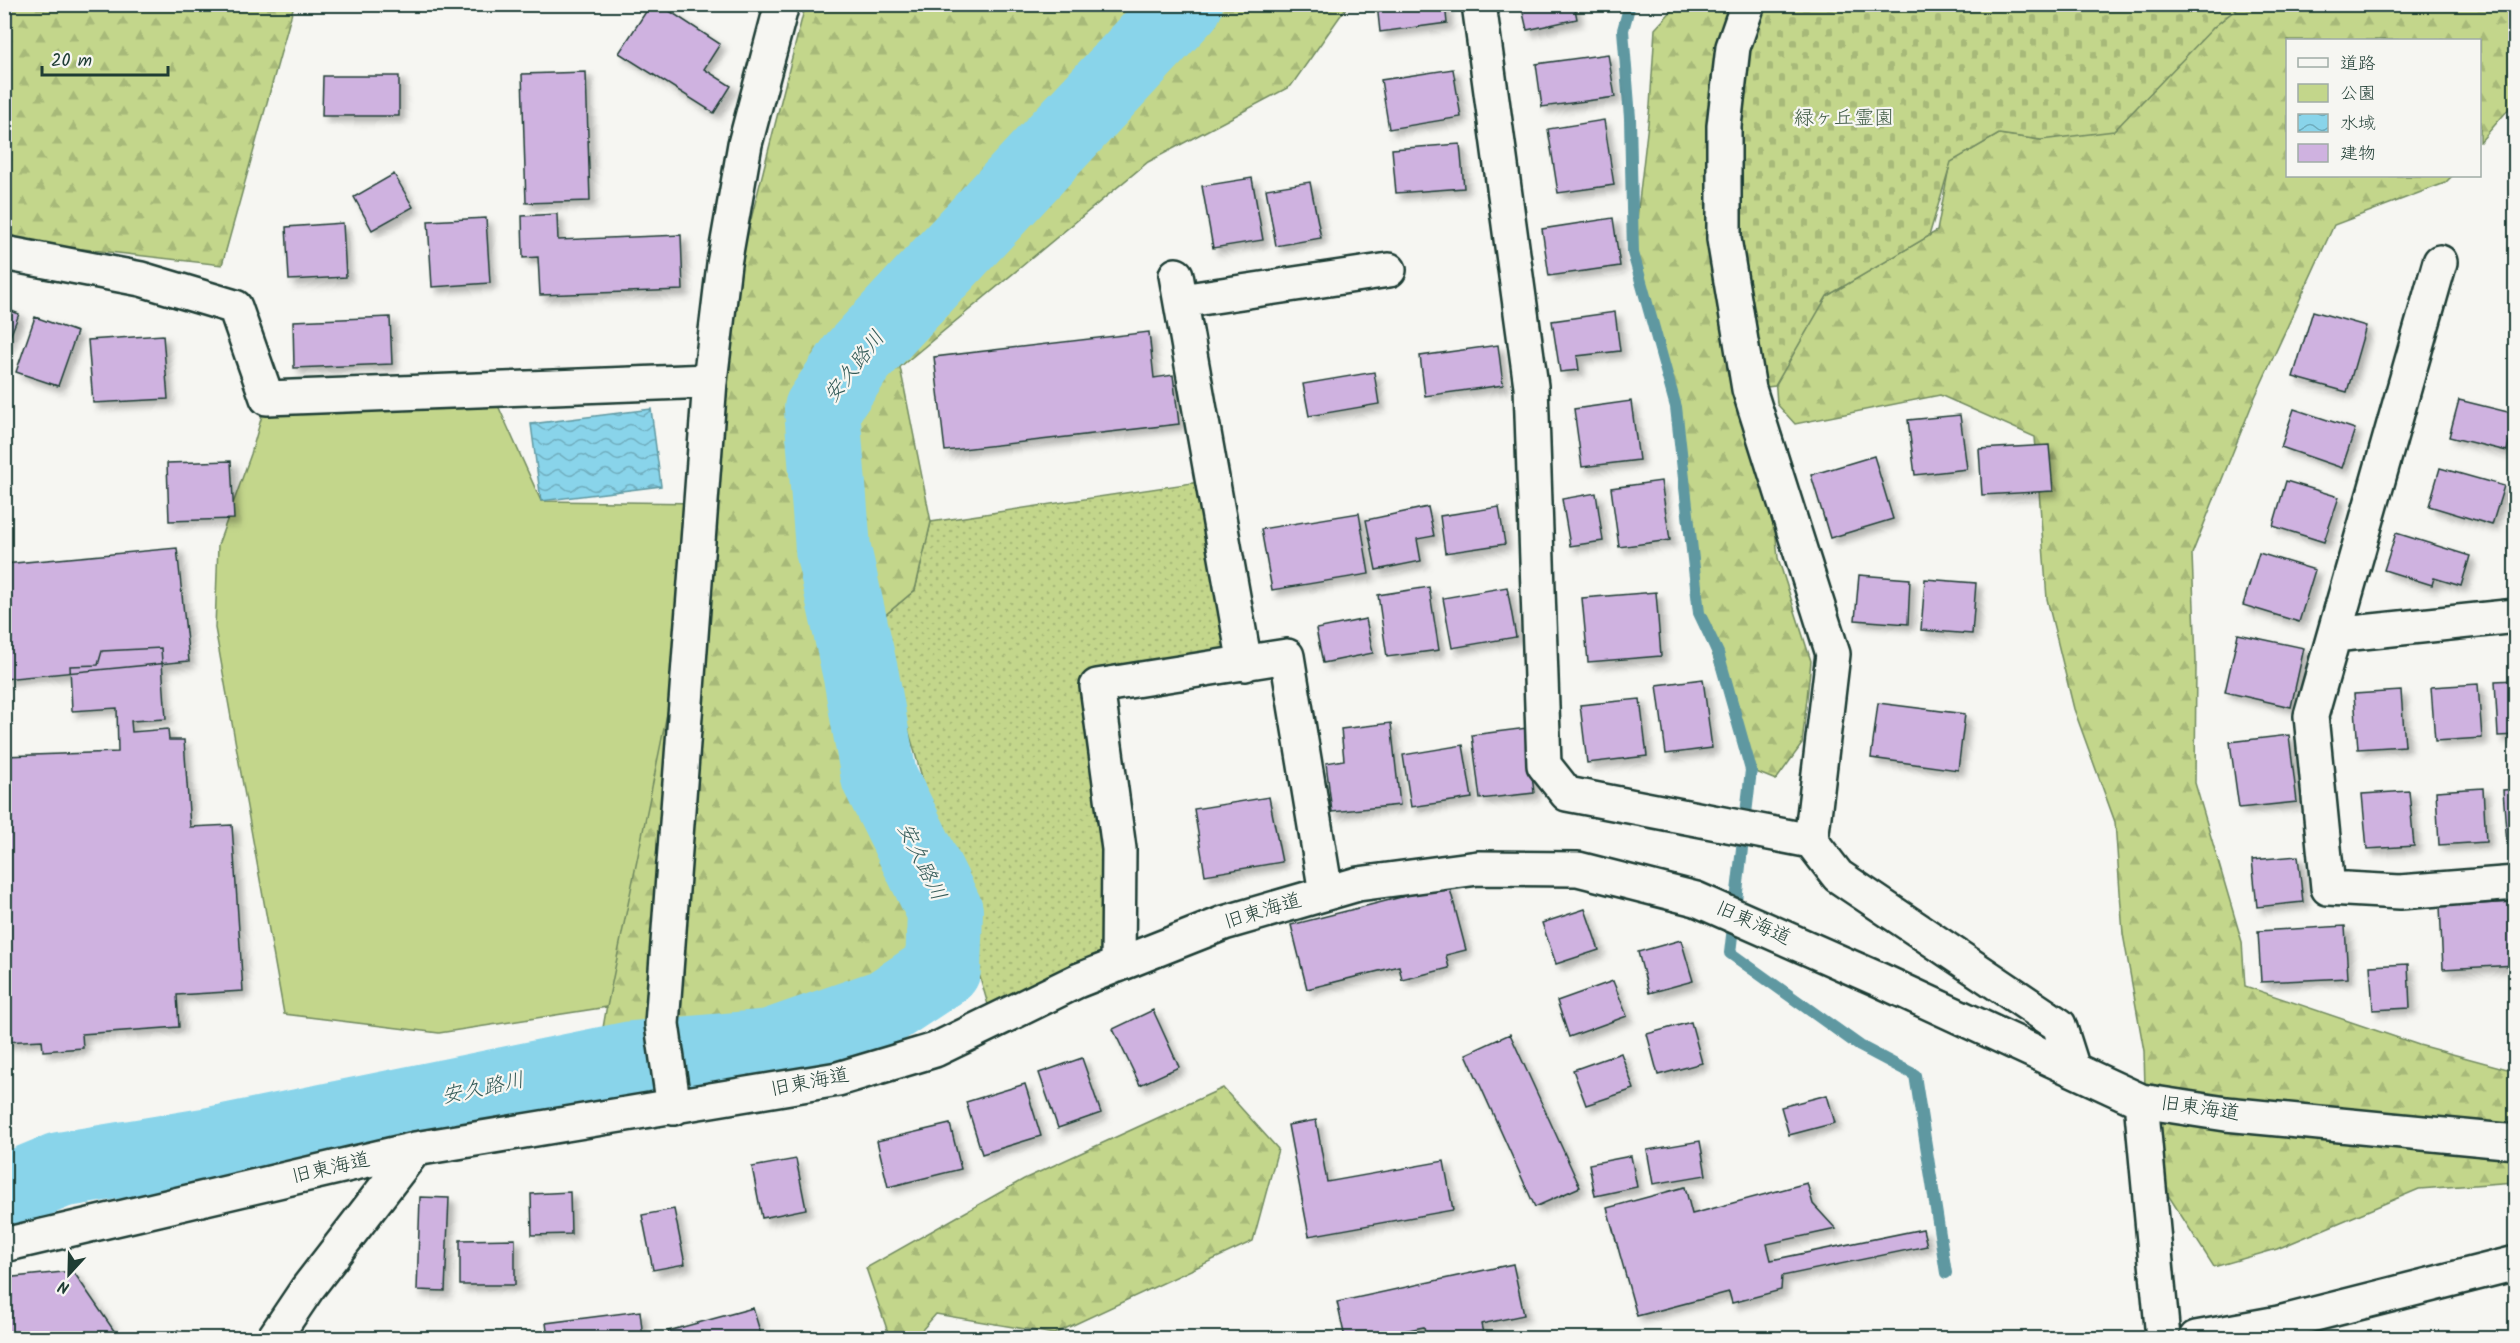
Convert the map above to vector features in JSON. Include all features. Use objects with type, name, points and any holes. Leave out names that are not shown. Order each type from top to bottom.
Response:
[{"type":"street","points":[[674,1108],[662,1024],[710,381],[724,264],[745,144],[782,4]]},
{"type":"street","points":[[1479,4],[1530,386],[1544,765],[1567,794],[1811,842],[1838,876],[2059,1025],[2073,1069]]},
{"type":"street","points":[[1748,4],[1733,47],[1724,126],[1724,239],[1749,389],[1833,654],[1811,842]]},
{"type":"street","points":[[4,253],[141,279],[235,307],[267,398],[710,381]]},
{"type":"street","points":[[2440,262],[2311,716],[2328,888],[2400,892],[2516,883]]},
{"type":"street","points":[[1245,664],[1179,288],[1389,270]]},
{"type":"street","points":[[2334,635],[2516,616]]},
{"type":"street","points":[[1118,965],[1119,849],[1097,686],[1287,656],[1326,893]]},
{"type":"street","name":"旧東海道","points":[[4,1245],[415,1149],[674,1108],[838,1079],[935,1050],[1077,981],[1224,923],[1358,884],[1478,868],[1578,869],[1696,899],[1880,980],[2141,1101],[2226,1114],[2516,1142]]},
{"type":"street","points":[[2141,1101],[2163,1338]]},
{"type":"street","points":[[274,1338],[307,1289],[415,1149]]},
{"type":"street","points":[[2196,1338],[2280,1331],[2516,1263]]},
{"type":"green space","points":[[5,5],[294,5],[222,265],[5,240]]},
{"type":"green space","points":[[807,5],[1348,5],[1291,86],[1148,162],[900,367],[931,522],[915,590],[877,622],[945,911],[909,991],[738,1050],[603,1028],[710,381]]},
{"type":"green space","points":[[1677,5],[1746,5],[1767,446],[1778,558],[1811,661],[1802,744],[1776,780],[1751,770],[1699,613],[1676,407],[1633,253],[1650,106],[1655,29]]},
{"type":"green space","name":"緑ヶ丘霊園","points":[[1756,5],[2241,5],[2215,26],[2114,131],[2041,140],[1999,134],[1951,162],[1929,236],[1827,296],[1775,386],[1749,389],[1724,183]]},
{"type":"green space","points":[[2241,5],[2515,5],[2515,102],[2481,141],[2481,39],[2286,39],[2286,177],[2451,177],[2445,183],[2334,225],[2255,397],[2192,554],[2196,661],[2195,783],[2242,942],[2245,986],[2419,1045],[2515,1071],[2515,1182],[2419,1189],[2277,1249],[2214,1267],[2147,1162],[2144,1051],[2123,934],[2115,822],[2074,709],[2047,599],[2035,437],[1940,395],[1795,424],[1777,404],[1775,375],[1827,296],[1937,231],[1950,162],[1999,134],[2041,140],[2215,26]]},
{"type":"green space","points":[[491,390],[541,501],[701,503],[696,572],[607,1007],[439,1033],[284,1014],[215,628],[218,545],[251,454],[267,398]]},
{"type":"green space","points":[[1212,480],[1242,648],[1089,676],[1111,968],[993,1022],[877,622],[915,590],[931,522]]},
{"type":"green space","points":[[1223,1088],[1278,1149],[1253,1241],[1054,1334],[936,1314],[915,1338],[890,1338],[866,1268],[1024,1179]]},
{"type":"water","points":[[651,409],[661,486],[541,501],[531,424]]},
{"type":"building","points":[[651,4],[659,4],[720,44],[704,69],[731,86],[714,113],[619,53]]},
{"type":"building","points":[[1377,4],[1445,4],[1447,23],[1380,32]]},
{"type":"building","points":[[1521,4],[1574,4],[1577,19],[1527,30]]},
{"type":"building","points":[[1608,54],[1615,97],[1542,107],[1536,64]]},
{"type":"building","points":[[1453,69],[1461,117],[1389,129],[1381,80]]},
{"type":"building","points":[[586,72],[590,201],[526,203],[522,74]]},
{"type":"building","points":[[323,76],[399,76],[399,116],[322,116]]},
{"type":"building","points":[[1604,120],[1614,185],[1558,193],[1548,129]]},
{"type":"building","points":[[1460,144],[1464,188],[1396,193],[1392,149]]},
{"type":"building","points":[[394,174],[413,207],[372,230],[354,197]]},
{"type":"building","points":[[1252,178],[1263,240],[1213,248],[1202,186]]},
{"type":"building","points":[[1310,182],[1321,238],[1276,246],[1266,189]]},
{"type":"building","points":[[557,214],[558,240],[681,235],[683,290],[540,295],[538,257],[523,258],[522,216]]},
{"type":"building","points":[[486,218],[490,283],[432,287],[428,221]]},
{"type":"building","points":[[1613,218],[1620,266],[1549,276],[1542,229]]},
{"type":"building","points":[[343,223],[346,277],[289,280],[286,227]]},
{"type":"building","points":[[4,308],[19,314],[4,352]]},
{"type":"building","points":[[2313,311],[2366,326],[2347,392],[2293,377]]},
{"type":"building","points":[[1615,312],[1620,351],[1577,356],[1579,370],[1560,372],[1552,321]]},
{"type":"building","points":[[35,317],[77,332],[58,386],[16,372]]},
{"type":"building","points":[[390,317],[392,364],[294,368],[293,321]]},
{"type":"building","points":[[1149,332],[1154,378],[1173,375],[1179,424],[945,451],[934,357]]},
{"type":"building","points":[[163,335],[168,399],[93,403],[88,340]]},
{"type":"building","points":[[1498,345],[1503,385],[1425,396],[1420,356]]},
{"type":"building","points":[[1374,372],[1379,404],[1309,416],[1303,384]]},
{"type":"building","points":[[2459,400],[2516,414],[2507,451],[2449,437]]},
{"type":"building","points":[[1631,401],[1639,460],[1582,467],[1574,409]]},
{"type":"building","points":[[2294,409],[2355,429],[2342,468],[2281,447]]},
{"type":"building","points":[[1960,415],[1967,469],[1915,475],[1908,420]]},
{"type":"building","points":[[2049,445],[2053,491],[1982,495],[1979,449]]},
{"type":"building","points":[[1874,456],[1893,519],[1830,538],[1811,475]]},
{"type":"building","points":[[231,461],[234,519],[169,521],[167,463]]},
{"type":"building","points":[[2440,468],[2504,486],[2492,525],[2429,506]]},
{"type":"building","points":[[1661,481],[1670,540],[1619,547],[1611,488]]},
{"type":"building","points":[[2286,481],[2339,497],[2324,542],[2273,526]]},
{"type":"building","points":[[1596,493],[1603,541],[1570,546],[1562,499]]},
{"type":"building","points":[[1428,507],[1434,536],[1417,539],[1421,561],[1376,570],[1366,520]]},
{"type":"building","points":[[1499,507],[1505,544],[1445,553],[1440,516]]},
{"type":"building","points":[[1359,513],[1369,574],[1272,590],[1261,529]]},
{"type":"building","points":[[2396,533],[2470,556],[2461,586],[2434,578],[2432,585],[2384,570]]},
{"type":"building","points":[[177,548],[189,661],[4,679],[4,564]]},
{"type":"building","points":[[2259,553],[2315,570],[2299,622],[2243,605]]},
{"type":"building","points":[[1859,575],[1910,579],[1908,624],[1855,620]]},
{"type":"building","points":[[1925,579],[1976,583],[1972,634],[1921,630]]},
{"type":"building","points":[[1429,587],[1439,650],[1387,657],[1378,595]]},
{"type":"building","points":[[1507,587],[1516,637],[1452,648],[1443,598]]},
{"type":"building","points":[[1656,592],[1661,656],[1588,662],[1582,598]]},
{"type":"building","points":[[1366,619],[1373,653],[1323,663],[1316,629]]},
{"type":"building","points":[[2238,634],[2304,648],[2291,707],[2225,692]]},
{"type":"building","points":[[161,648],[166,719],[131,721],[132,732],[168,729],[169,740],[184,740],[190,827],[232,825],[243,991],[177,995],[179,1027],[82,1034],[83,1048],[43,1051],[42,1040],[4,1042],[4,756],[118,752],[117,708],[72,711],[70,666],[98,665],[102,651]]},
{"type":"building","points":[[1703,679],[1712,748],[1666,754],[1657,685]]},
{"type":"building","points":[[2516,680],[2516,735],[2498,736],[2495,681]]},
{"type":"building","points":[[2478,684],[2482,738],[2435,741],[2431,687]]},
{"type":"building","points":[[2401,691],[2405,746],[2358,749],[2354,694]]},
{"type":"building","points":[[1640,699],[1647,756],[1587,763],[1580,705]]},
{"type":"building","points":[[1878,703],[1965,714],[1958,770],[1871,758]]},
{"type":"building","points":[[1391,723],[1400,805],[1332,812],[1326,763],[1344,760],[1341,729]]},
{"type":"building","points":[[1527,728],[1534,793],[1480,799],[1472,735]]},
{"type":"building","points":[[2289,735],[2297,802],[2239,808],[2230,742]]},
{"type":"building","points":[[1463,745],[1472,798],[1411,807],[1403,755]]},
{"type":"building","points":[[2483,788],[2486,842],[2439,845],[2436,791]]},
{"type":"building","points":[[2516,789],[2516,844],[2507,844],[2503,790]]},
{"type":"building","points":[[2409,791],[2414,846],[2367,849],[2362,794]]},
{"type":"building","points":[[1269,797],[1282,862],[1205,875],[1194,809]]},
{"type":"building","points":[[2298,856],[2303,902],[2257,907],[2252,860]]},
{"type":"building","points":[[1449,885],[1466,950],[1446,955],[1449,968],[1402,980],[1399,966],[1307,989],[1291,925]]},
{"type":"building","points":[[2516,902],[2516,965],[2443,969],[2440,906]]},
{"type":"building","points":[[1585,909],[1599,950],[1556,964],[1542,923]]},
{"type":"building","points":[[2345,926],[2348,978],[2261,982],[2258,931]]},
{"type":"building","points":[[1681,940],[1693,981],[1649,993],[1638,952]]},
{"type":"building","points":[[2408,964],[2410,1008],[2373,1010],[2370,966]]},
{"type":"building","points":[[1613,981],[1627,1016],[1569,1037],[1557,1001]]},
{"type":"building","points":[[1153,1010],[1179,1067],[1140,1085],[1113,1029]]},
{"type":"building","points":[[1691,1022],[1702,1063],[1658,1075],[1647,1034]]},
{"type":"building","points":[[1510,1034],[1580,1187],[1535,1207],[1466,1054]]},
{"type":"building","points":[[1621,1053],[1634,1089],[1586,1105],[1573,1070]]},
{"type":"building","points":[[1082,1058],[1101,1113],[1058,1128],[1039,1073]]},
{"type":"building","points":[[1025,1084],[1041,1136],[982,1154],[966,1102]]},
{"type":"building","points":[[1827,1095],[1835,1123],[1789,1135],[1781,1107]]},
{"type":"building","points":[[1316,1120],[1327,1182],[1444,1161],[1453,1210],[1309,1236],[1288,1125]]},
{"type":"building","points":[[950,1124],[961,1169],[888,1187],[877,1141]]},
{"type":"building","points":[[1700,1141],[1706,1175],[1653,1184],[1647,1150]]},
{"type":"building","points":[[1631,1156],[1637,1187],[1595,1196],[1589,1164]]},
{"type":"building","points":[[796,1159],[806,1209],[762,1218],[752,1167]]},
{"type":"building","points":[[1807,1183],[1813,1204],[1836,1229],[1767,1244],[1771,1260],[1923,1229],[1927,1246],[1782,1276],[1781,1290],[1732,1303],[1729,1292],[1637,1316],[1607,1208],[1685,1187],[1692,1214]]},
{"type":"building","points":[[570,1192],[571,1234],[532,1235],[531,1194]]},
{"type":"building","points":[[420,1197],[449,1198],[445,1291],[417,1290]]},
{"type":"building","points":[[674,1209],[685,1264],[653,1270],[642,1215]]},
{"type":"building","points":[[515,1239],[515,1285],[460,1285],[460,1240]]},
{"type":"building","points":[[1513,1264],[1524,1315],[1481,1324],[1484,1338],[1426,1338],[1424,1327],[1368,1338],[1345,1338],[1337,1302]]},
{"type":"building","points":[[73,1271],[119,1338],[4,1338],[4,1278]]},
{"type":"building","points":[[753,1308],[762,1338],[671,1338],[668,1331]]},
{"type":"building","points":[[640,1311],[643,1338],[548,1338],[546,1323]]},
{"type":"building","points":[[178,1330],[189,1338],[172,1338]]},
{"type":"waterway","name":"安久路川","points":[[4,1193],[60,1170],[211,1145],[632,1059],[770,1047],[887,1006],[943,969],[945,911],[879,777],[861,676],[833,549],[822,409],[857,357],[1185,4]]},
{"type":"waterway","points":[[1630,4],[1623,30],[1630,118],[1633,253],[1676,407],[1699,613],[1718,653],[1751,770],[1730,953],[1860,1046],[1915,1075],[1946,1273]]}]
